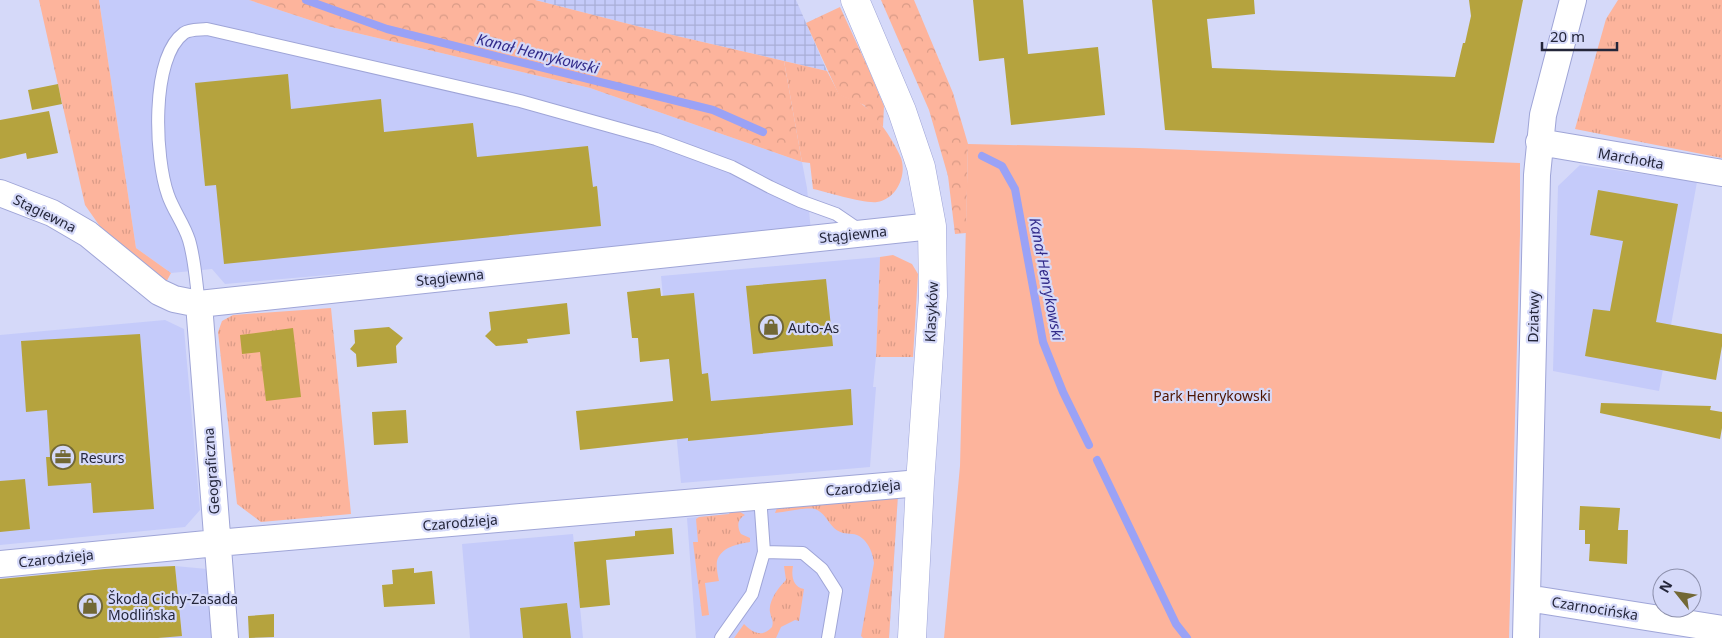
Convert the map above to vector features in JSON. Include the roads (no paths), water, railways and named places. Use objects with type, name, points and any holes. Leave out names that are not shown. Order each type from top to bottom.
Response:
[{"type":"street","name":"Klasyków","points":[[855,0],[902,111],[921,167],[932,226],[933,296],[920,483],[912,638]]},
{"type":"street","name":"Dziatwy","points":[[1526,638],[1539,142],[1543,115],[1573,0]]},
{"type":"street","name":"Marchołta","points":[[1539,142],[1722,173]]},
{"type":"street","name":"Stągiewna","points":[[0,193],[52,212],[88,234],[159,292],[174,300],[199,304],[932,226]]},
{"type":"street","name":"Geograficzna","points":[[199,304],[225,638]]},
{"type":"street","name":"Czarodzieja","points":[[0,564],[217,542],[920,483]]},
{"type":"street","name":"Czarnocińska","points":[[1527,598],[1722,629]]},
{"type":"lane","points":[[199,304],[189,239],[167,193],[158,138],[158,106],[164,73],[171,51],[177,40],[186,31],[206,29],[520,101],[656,138],[732,167],[785,194],[836,214],[864,233]]},
{"type":"lane","points":[[721,638],[752,594],[764,552],[760,496]]},
{"type":"lane","points":[[764,552],[803,553],[822,569],[836,591],[828,638]]},
{"type":"waterway","name":"Kanał Henrykowski","points":[[306,0],[387,29],[713,110],[763,132]]},
{"type":"waterway","name":"Kanał Henrykowski","points":[[982,156],[1002,166],[1015,189],[1043,342],[1063,392],[1089,445]]},
{"type":"waterway","name":"Kanał Henrykowski","points":[[1097,460],[1176,624],[1187,638]]},
{"type":"place","name":"Auto-As","points":[[771,327]]},
{"type":"place","name":"Resurs","points":[[63,457]]},
{"type":"place","name":"Škoda Cichy-Zasada Modlińska","points":[[90,606]]},
{"type":"park label","name":"Park Henrykowski","points":[[1212,395]]}]
